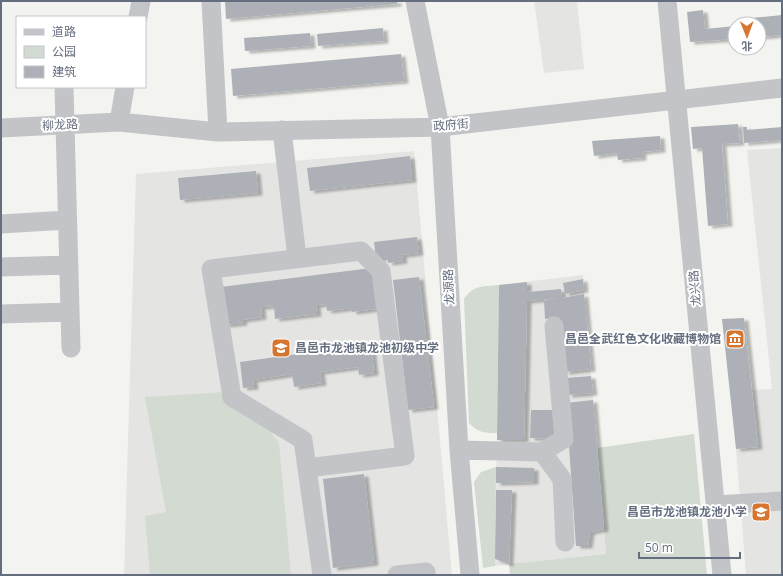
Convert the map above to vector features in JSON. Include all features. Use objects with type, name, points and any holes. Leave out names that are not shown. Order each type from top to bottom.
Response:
[{"type":"street","points":[[138,16],[141,1]]},
{"type":"street","points":[[211,1],[218,132]]},
{"type":"street","name":"龙源路","points":[[415,1],[440,127],[459,450],[470,575]]},
{"type":"street","name":"龙兴路","points":[[667,1],[722,575]]},
{"type":"street","points":[[64,88],[71,348]]},
{"type":"street","points":[[119,122],[125,88]]},
{"type":"street","name":"政府街","points":[[119,122],[218,132],[440,127],[782,88]]},
{"type":"street","name":"柳龙路","points":[[1,128],[119,122]]},
{"type":"street","points":[[282,130],[297,258]]},
{"type":"street","points":[[1,224],[67,220]]},
{"type":"street","points":[[307,468],[405,456],[381,271],[361,251],[211,269],[232,396],[303,440],[322,575]]},
{"type":"street","points":[[1,268],[68,265]]},
{"type":"street","points":[[1,314],[70,312]]},
{"type":"street","points":[[459,450],[542,452],[564,439],[554,326]]},
{"type":"street","points":[[542,452],[562,479],[565,542]]},
{"type":"street","points":[[715,505],[782,501]]},
{"type":"street","points":[[397,575],[426,572]]},
{"type":"shaded area","points":[[534,1],[577,1],[584,69],[544,73]]},
{"type":"shaded area","points":[[782,148],[782,575],[746,575],[736,449],[758,447],[752,390],[772,389],[747,150]]},
{"type":"shaded area","name":"昌邑市龙池镇龙池初级中学","points":[[414,151],[452,575],[124,575],[136,174]]},
{"type":"shaded area","points":[[583,275],[606,554],[495,566],[499,285]]},
{"type":"green space","points":[[499,285],[497,433],[489,433],[479,431],[469,423],[464,299],[471,291],[479,287]]},
{"type":"green space","points":[[225,392],[264,423],[279,443],[291,575],[150,575],[145,516],[166,512],[145,397]]},
{"type":"green space","points":[[694,434],[707,575],[510,575],[509,564],[606,554],[597,448]]},
{"type":"green space","points":[[496,467],[495,566],[483,568],[474,482],[481,472]]},
{"type":"building","points":[[225,1],[397,1],[397,4],[226,19]]},
{"type":"building","points":[[703,10],[705,29],[727,27],[727,40],[690,42],[687,12]]},
{"type":"building","points":[[782,15],[782,35],[767,36],[767,16]]},
{"type":"building","points":[[383,28],[384,41],[318,46],[317,34]]},
{"type":"building","points":[[310,33],[311,46],[245,51],[244,38]]},
{"type":"building","points":[[401,54],[404,81],[233,96],[231,69]]},
{"type":"building","points":[[738,124],[740,143],[722,144],[728,224],[708,226],[702,148],[693,149],[691,127]]},
{"type":"building","points":[[743,127],[747,127],[747,130],[782,127],[782,140],[744,143]]},
{"type":"building","points":[[660,136],[661,150],[642,152],[642,158],[618,160],[617,153],[594,156],[592,141]]},
{"type":"building","points":[[410,156],[412,180],[310,191],[307,168]]},
{"type":"building","points":[[256,171],[258,193],[180,200],[178,178]]},
{"type":"building","points":[[417,237],[419,253],[402,255],[403,261],[388,263],[388,257],[376,259],[374,242]]},
{"type":"building","points":[[371,268],[376,309],[352,312],[352,308],[327,311],[326,304],[316,305],[317,314],[275,319],[274,306],[261,307],[262,317],[242,320],[243,323],[225,325],[221,287]]},
{"type":"building","points":[[419,277],[434,407],[408,410],[393,280]]},
{"type":"building","points":[[583,279],[584,290],[565,294],[563,283]]},
{"type":"building","points":[[527,282],[527,292],[561,289],[562,298],[584,294],[591,369],[565,372],[559,317],[545,319],[544,301],[558,298],[527,301],[524,440],[497,440],[499,285]]},
{"type":"building","points":[[744,318],[758,447],[736,449],[722,319]]},
{"type":"building","points":[[371,344],[374,373],[359,375],[358,367],[320,372],[322,383],[294,387],[292,374],[253,380],[254,387],[243,388],[240,362]]},
{"type":"building","points":[[591,376],[593,393],[568,395],[566,378]]},
{"type":"building","points":[[593,400],[604,529],[590,532],[588,546],[576,546],[566,403]]},
{"type":"building","points":[[531,410],[561,410],[560,439],[530,438]]},
{"type":"building","points":[[496,467],[534,468],[534,482],[496,483]]},
{"type":"building","points":[[364,474],[374,563],[333,568],[323,479]]},
{"type":"building","points":[[496,490],[512,490],[509,564],[495,559]]},
{"type":"place","name":"昌邑全武红色文化收藏博物馆","points":[[735,339]]},
{"type":"place","name":"昌邑市龙池镇龙池初级中学","points":[[281,348]]},
{"type":"place","name":"昌邑市龙池镇龙池小学","points":[[761,512]]}]
